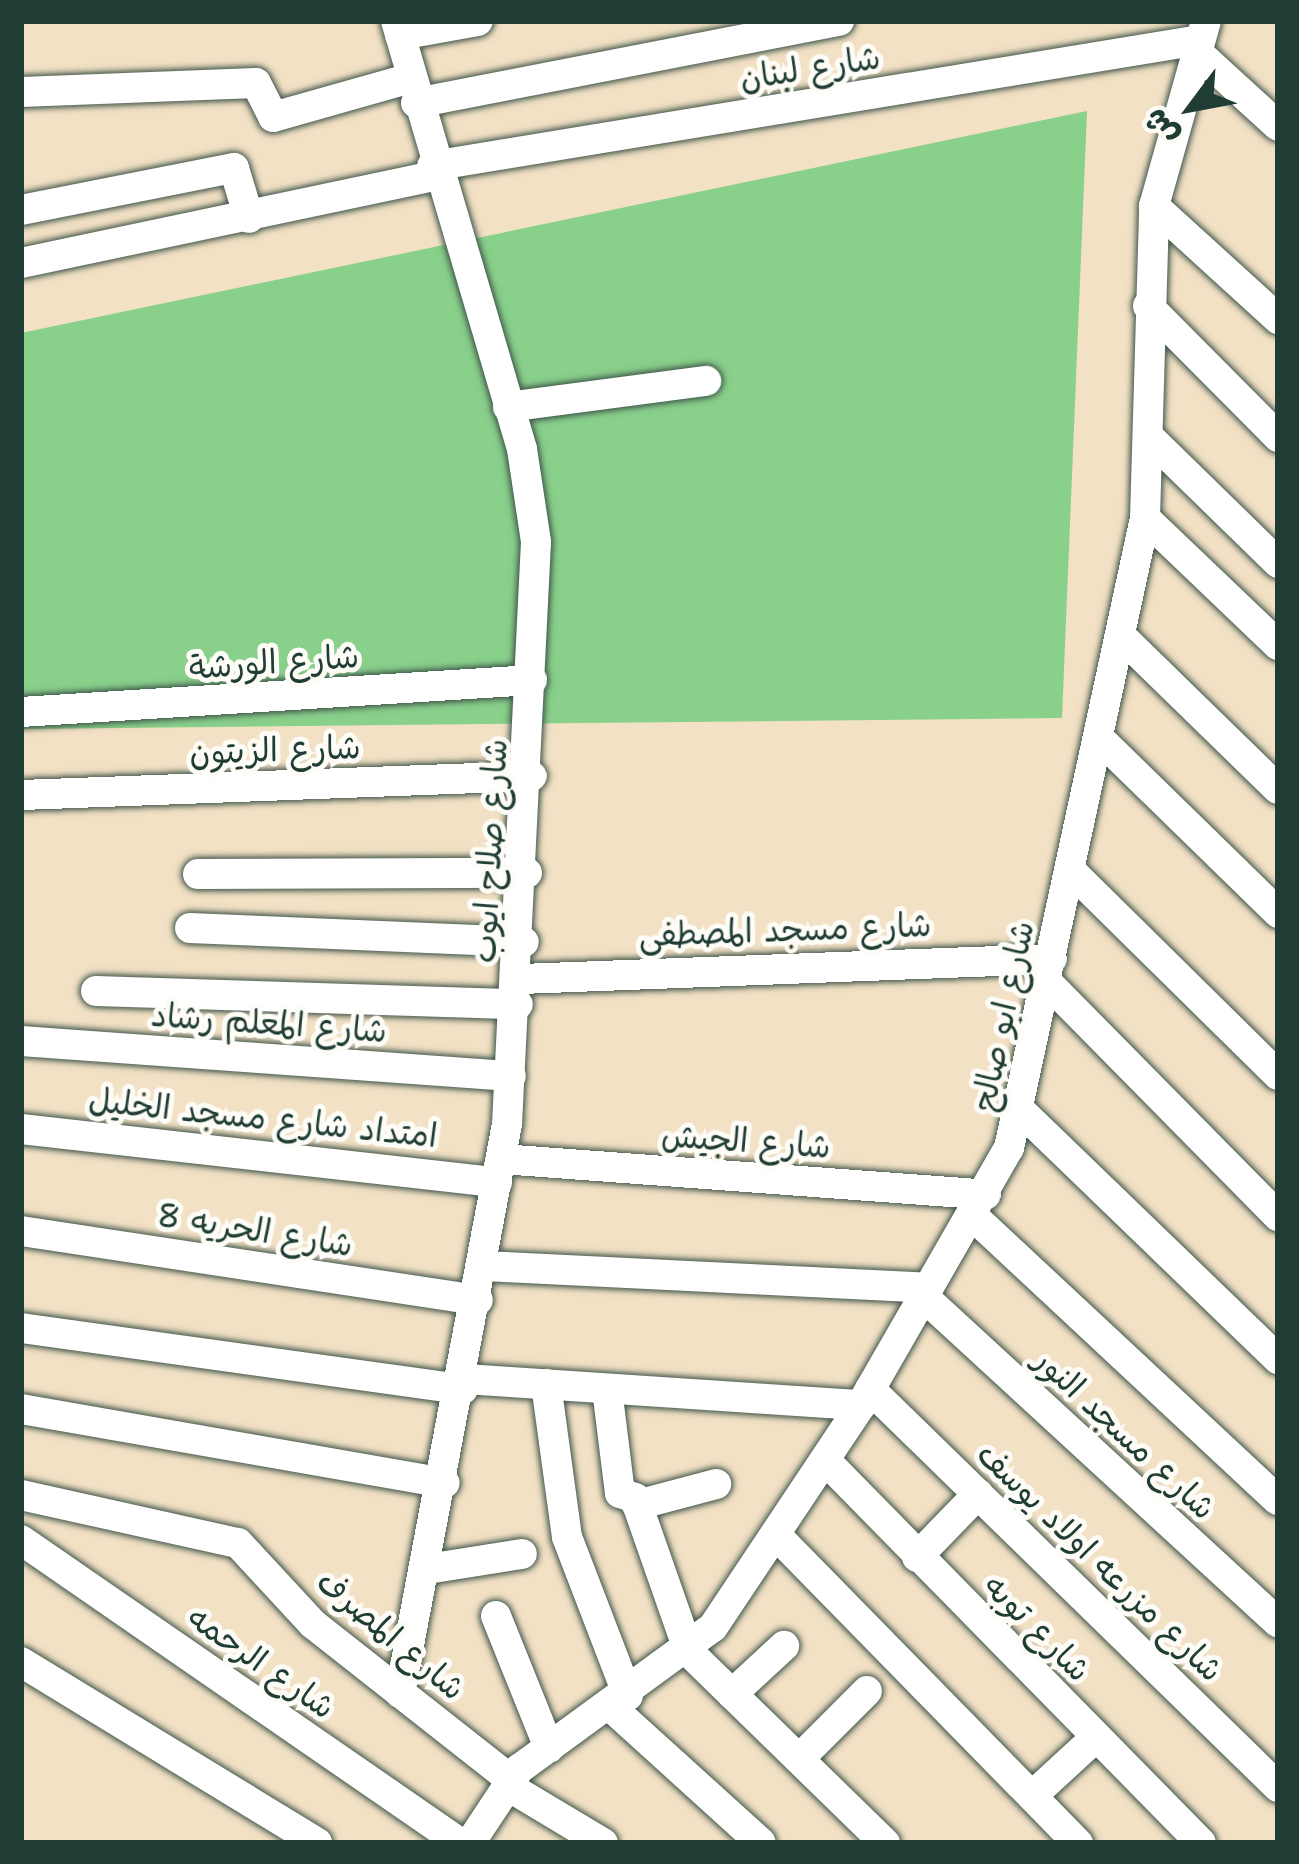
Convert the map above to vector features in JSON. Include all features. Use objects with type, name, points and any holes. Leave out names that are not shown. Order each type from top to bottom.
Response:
[{"type":"street","points":[[398,28],[478,21]]},
{"type":"street","points":[[21,92],[256,83],[273,117],[839,21]]},
{"type":"street","name":"شارع صلاح ايوب","points":[[398,28],[434,171],[532,495],[532,776],[524,942],[511,1076],[464,1384],[400,1694]]},
{"type":"street","points":[[1201,37],[1278,126]]},
{"type":"street","name":"شارع لبنان","points":[[21,263],[249,218],[434,171],[1201,37]]},
{"type":"street","name":"شارع ابو صالح","points":[[470,1843],[508,1782],[549,1748],[689,1652],[778,1537],[980,1206],[1022,1112],[1103,742],[1145,518],[1154,206],[1201,37]]},
{"type":"street","points":[[21,210],[234,168],[249,218]]},
{"type":"street","points":[[1154,206],[1278,319]]},
{"type":"street","points":[[1148,305],[1278,437]]},
{"type":"street","points":[[508,407],[706,381]]},
{"type":"street","points":[[1148,436],[1278,563]]},
{"type":"street","points":[[1145,518],[1278,645]]},
{"type":"street","points":[[1123,638],[1278,788]]},
{"type":"street","name":"شارع الورشة","points":[[21,712],[532,680]]},
{"type":"street","points":[[1103,742],[1278,913]]},
{"type":"street","name":"شارع الزيتون","points":[[21,795],[532,776]]},
{"type":"street","points":[[1072,872],[1278,1075]]},
{"type":"street","points":[[198,874],[527,873]]},
{"type":"street","points":[[190,928],[524,942]]},
{"type":"street","points":[[1050,971],[1278,1216]]},
{"type":"street","name":"شارع مسجد المصطفى","points":[[96,991],[519,992],[1050,971]]},
{"type":"street","name":"شارع المعلم رشاد","points":[[21,1041],[511,1076]]},
{"type":"street","points":[[1022,1112],[1278,1359]]},
{"type":"street","name":"امتداد شارع مسجد الخليل","points":[[21,1129],[499,1170]]},
{"type":"street","name":"شارع الجيش","points":[[499,1170],[980,1206]]},
{"type":"street","points":[[980,1206],[1278,1500]]},
{"type":"street","name":"شارع الحريه 8","points":[[21,1231],[478,1300]]},
{"type":"street","points":[[484,1266],[926,1293]]},
{"type":"street","name":"شارع مسجد النور","points":[[926,1293],[1278,1623]]},
{"type":"street","points":[[21,1328],[464,1384],[865,1397]]},
{"type":"street","points":[[546,1384],[568,1537],[620,1702],[761,1843]]},
{"type":"street","points":[[607,1389],[620,1491],[638,1505],[689,1652],[885,1843]]},
{"type":"street","name":"شارع مزرعه اولاد يوسف","points":[[865,1397],[978,1493],[1278,1787]]},
{"type":"street","points":[[21,1409],[445,1483]]},
{"type":"street","name":"شارع توبه","points":[[826,1461],[1201,1843]]},
{"type":"street","points":[[638,1505],[716,1484]]},
{"type":"street","points":[[917,1557],[978,1493]]},
{"type":"street","name":"شارع المصرف","points":[[21,1495],[214,1531],[508,1782],[603,1843]]},
{"type":"street","points":[[778,1537],[1078,1843]]},
{"type":"street","name":"شارع الرحمه","points":[[21,1540],[460,1843]]},
{"type":"street","points":[[427,1569],[522,1554]]},
{"type":"street","points":[[496,1616],[549,1748]]},
{"type":"street","points":[[733,1694],[784,1646]]},
{"type":"street","points":[[21,1662],[317,1843]]},
{"type":"street","points":[[799,1759],[867,1691]]},
{"type":"street","points":[[1032,1796],[1095,1738]]},
{"type":"green space","points":[[1087,111],[1062,718],[21,729],[21,333]]}]
